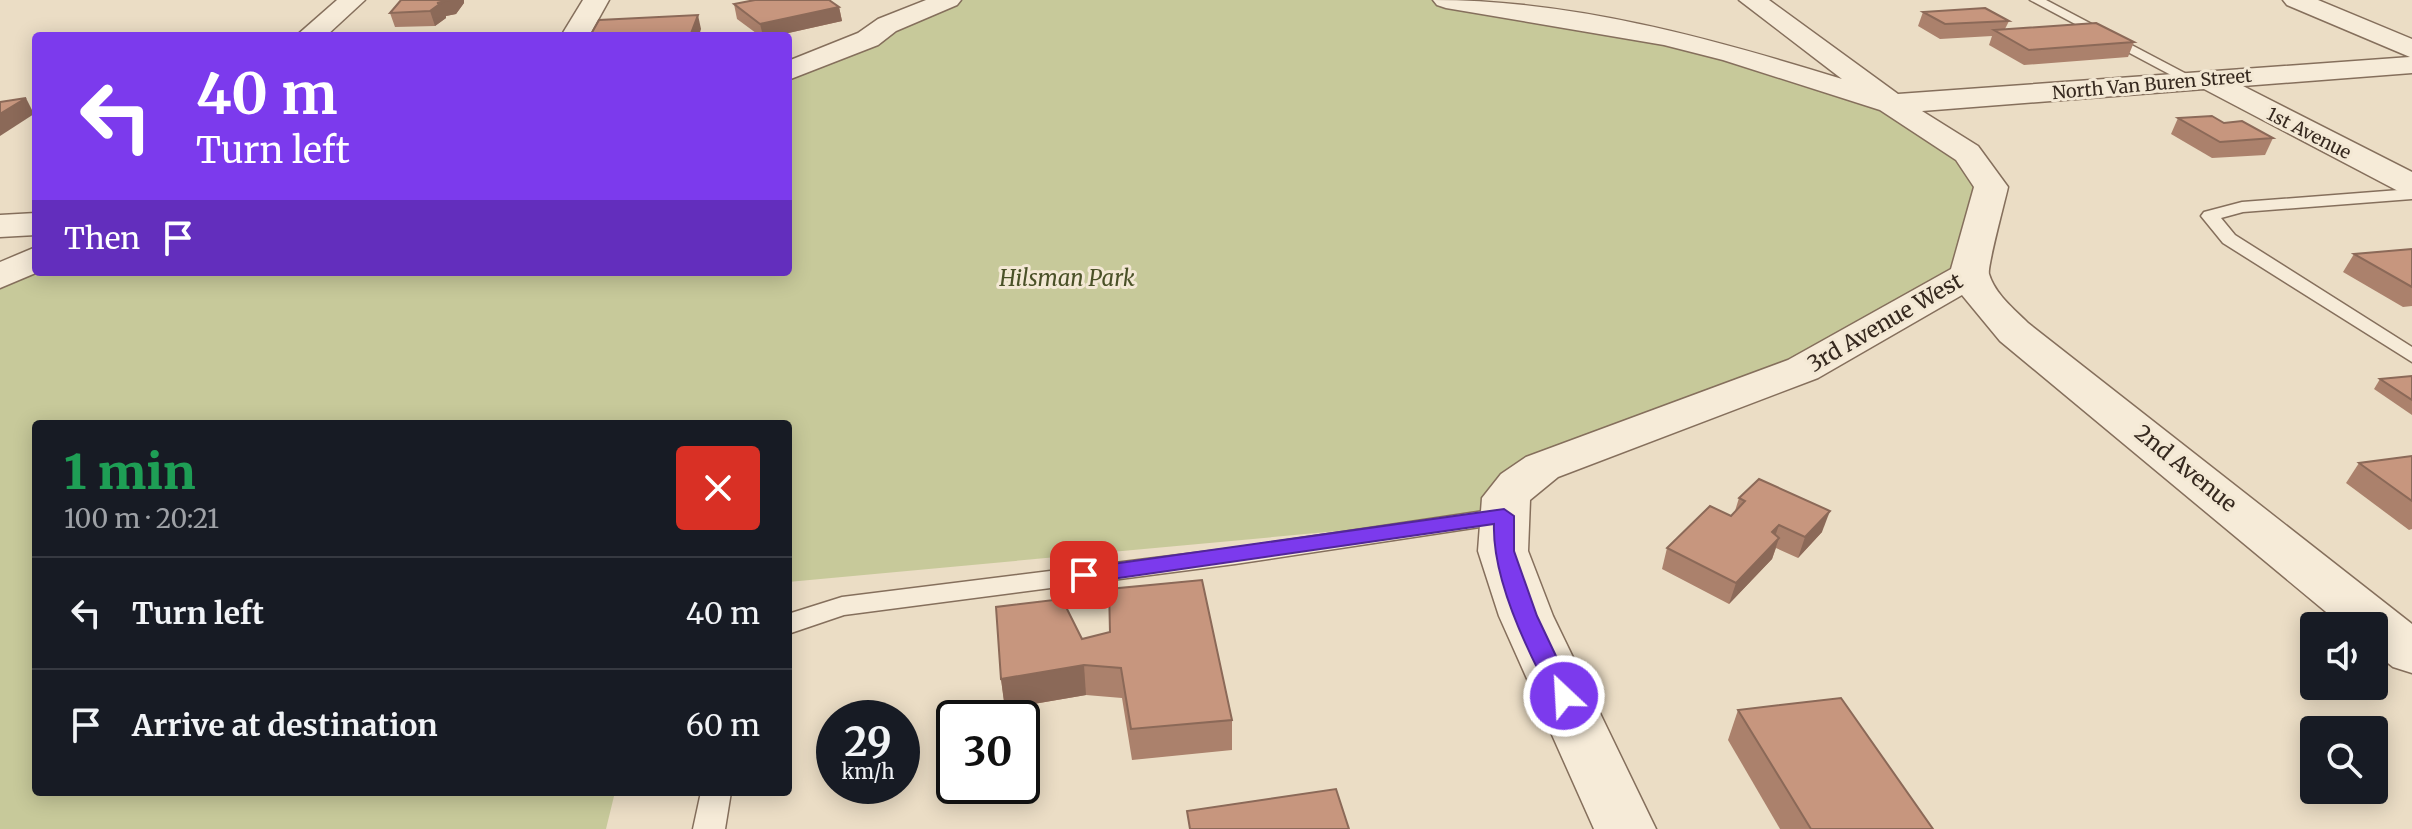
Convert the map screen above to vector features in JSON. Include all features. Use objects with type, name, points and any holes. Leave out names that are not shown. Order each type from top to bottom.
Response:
[{"type":"street","points":[[315,32],[352,0]]},
{"type":"street","points":[[577,32],[596,0]]},
{"type":"street","points":[[792,69],[868,39],[887,25],[948,0]]},
{"type":"street","points":[[1752,0],[1827,53],[1891,104]]},
{"type":"street","points":[[2296,0],[2412,49]]},
{"type":"street","name":"3rd Avenue West","points":[[1465,1],[1664,37],[1746,58],[1891,104],[1967,153],[1991,187],[1982,230],[1969,263],[1970,274],[1803,369],[1542,467],[1518,484],[1506,498],[1503,551],[1526,616],[1625,829]]},
{"type":"street","name":"North Van Buren Street","points":[[1891,104],[2412,65]]},
{"type":"street","name":"1st Avenue","points":[[2199,79],[2412,185]]},
{"type":"street","points":[[0,226],[32,224]]},
{"type":"street","points":[[0,277],[32,260]]},
{"type":"street","name":"2nd Avenue","points":[[1970,274],[1984,300],[2014,332],[2412,653]]},
{"type":"lane","points":[[2036,0],[2199,79]]},
{"type":"lane","points":[[2412,194],[2242,207],[2210,216],[2229,239],[2412,356]]},
{"type":"lane","points":[[792,623],[842,606],[1235,556],[1504,516]]},
{"type":"lane","points":[[709,829],[715,796]]},
{"type":"green space","name":"Hilsman Park","points":[[953,0],[1440,0],[1608,26],[1890,105],[1988,186],[1965,263],[1800,367],[1538,466],[1500,516],[792,582],[792,420],[32,420],[32,796],[614,796],[606,829],[0,829],[0,280],[32,273],[32,276],[792,276],[792,72]]},
{"type":"building","points":[[401,0],[449,0],[437,3],[441,3],[430,11],[390,13]]},
{"type":"building","points":[[755,0],[829,0],[839,7],[760,24],[734,4]]},
{"type":"building","points":[[1985,8],[2009,21],[1945,24],[1923,12]]},
{"type":"building","points":[[698,15],[692,32],[592,32],[599,20]]},
{"type":"building","points":[[2096,23],[2134,42],[2029,50],[1994,30]]},
{"type":"building","points":[[26,98],[0,114],[0,102]]},
{"type":"building","points":[[2212,116],[2224,123],[2242,121],[2273,138],[2220,142],[2178,118]]},
{"type":"building","points":[[2412,249],[2412,287],[2354,254]]},
{"type":"building","points":[[2412,376],[2412,400],[2380,379]]},
{"type":"building","points":[[2412,456],[2412,501],[2359,463]]},
{"type":"building","points":[[1759,479],[1830,511],[1805,537],[1779,525],[1772,532],[1779,538],[1736,583],[1667,548],[1710,506],[1731,516],[1745,501],[1739,498]]},
{"type":"building","points":[[1202,580],[1232,720],[1131,729],[1121,668],[1084,665],[1001,679],[996,607],[1062,599],[1082,639],[1110,632],[1109,589]]},
{"type":"building","points":[[1841,698],[1933,829],[1811,829],[1738,710]]},
{"type":"building","points":[[1336,789],[1349,829],[1190,829],[1187,811]]},
{"type":"route","points":[[1084,575],[1504,516],[1503,551],[1526,616],[1564,696]]}]
